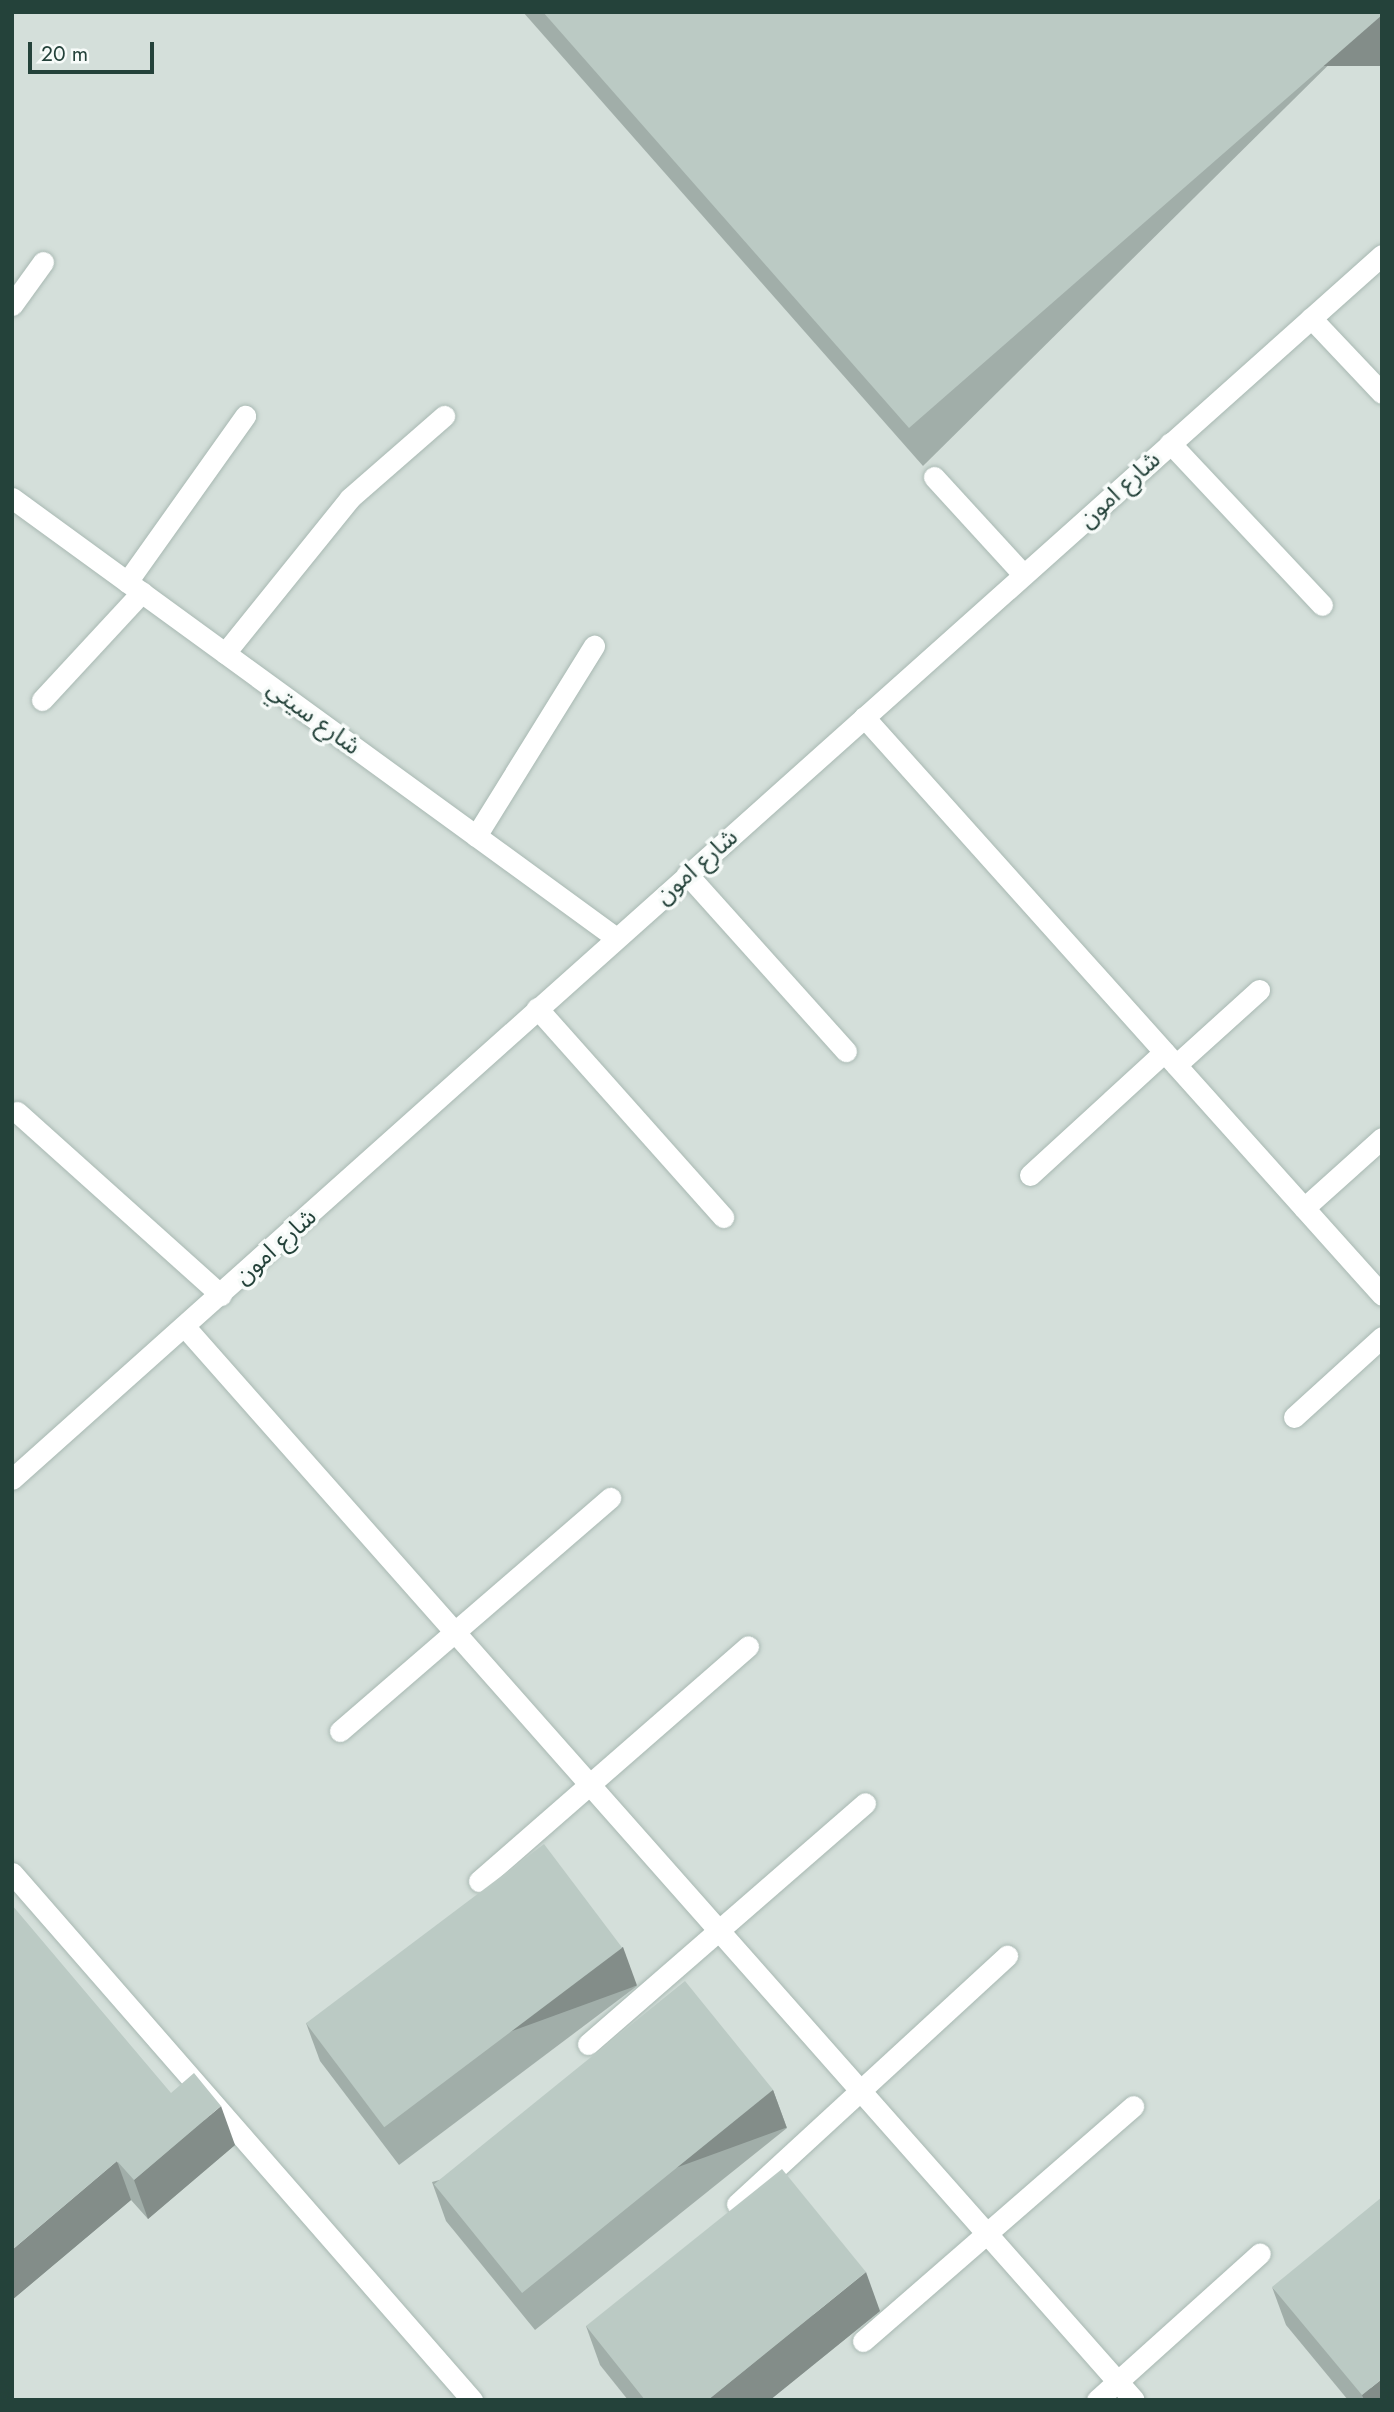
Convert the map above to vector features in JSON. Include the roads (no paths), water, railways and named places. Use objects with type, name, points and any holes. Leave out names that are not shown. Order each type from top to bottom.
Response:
[{"type":"lane","name":"شارع امون","points":[[12,1479],[221,1295],[615,937],[1382,255]]},
{"type":"lane","points":[[12,305],[43,262]]},
{"type":"lane","points":[[1311,318],[1382,393]]},
{"type":"lane","points":[[43,700],[135,587],[245,416]]},
{"type":"lane","points":[[225,653],[350,498],[443,416]]},
{"type":"lane","points":[[1170,443],[1322,605]]},
{"type":"lane","points":[[934,477],[1023,574]]},
{"type":"lane","name":"شارع سيتي","points":[[12,498],[615,937]]},
{"type":"lane","points":[[477,836],[594,646]]},
{"type":"lane","points":[[864,717],[1382,1295]]},
{"type":"lane","points":[[687,874],[846,1051]]},
{"type":"lane","points":[[1030,1175],[1170,1058],[1259,990]]},
{"type":"lane","points":[[537,1008],[723,1217]]},
{"type":"lane","points":[[17,1112],[221,1295]]},
{"type":"lane","points":[[1304,1208],[1382,1138]]},
{"type":"lane","points":[[185,1327],[1134,2400]]},
{"type":"lane","points":[[1294,1417],[1382,1337]]},
{"type":"lane","points":[[340,1731],[610,1497]]},
{"type":"lane","points":[[479,1881],[748,1646]]},
{"type":"lane","points":[[588,2044],[865,1803]]},
{"type":"lane","points":[[12,1873],[472,2400]]},
{"type":"lane","points":[[737,2204],[1007,1956]]},
{"type":"lane","points":[[863,2340],[1133,2106]]},
{"type":"lane","points":[[1097,2400],[1260,2253]]}]
